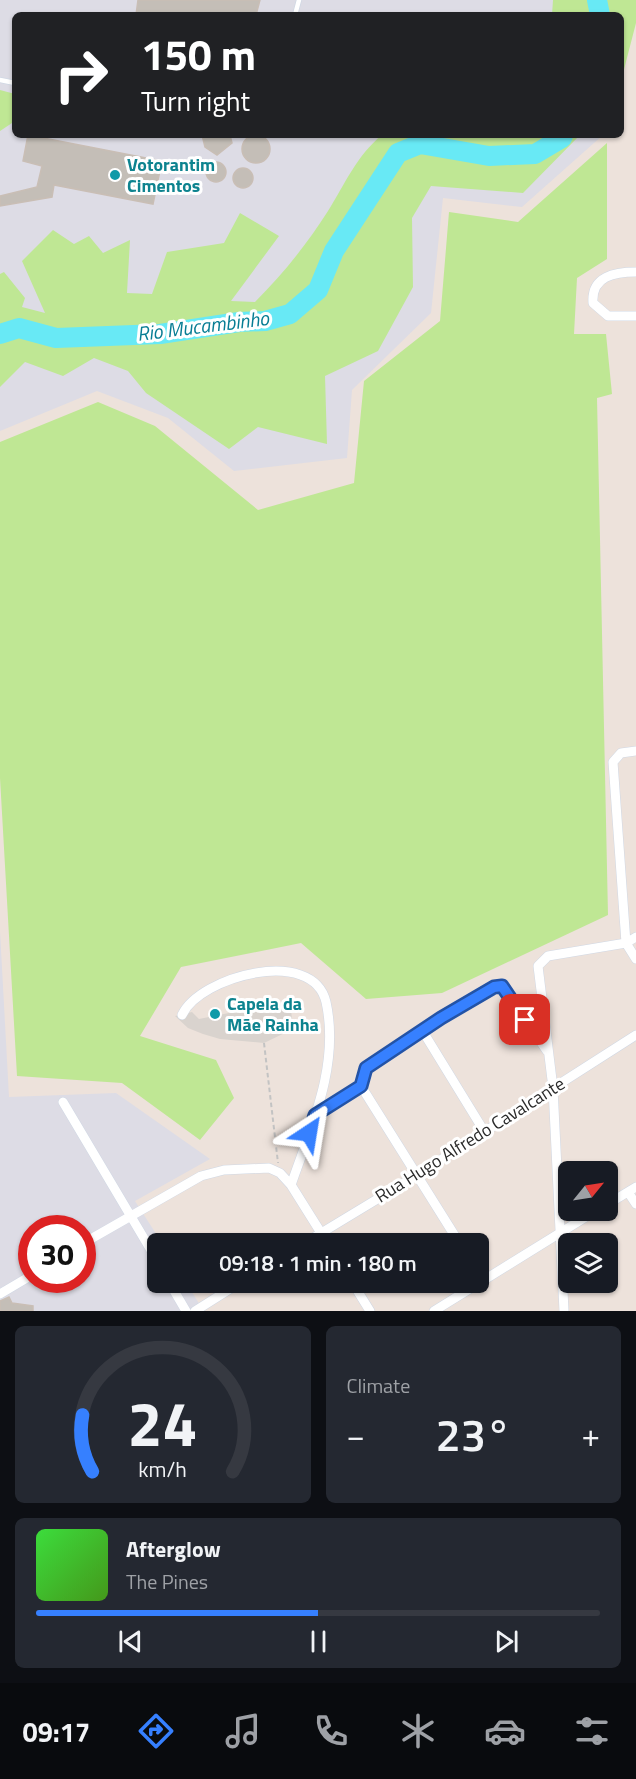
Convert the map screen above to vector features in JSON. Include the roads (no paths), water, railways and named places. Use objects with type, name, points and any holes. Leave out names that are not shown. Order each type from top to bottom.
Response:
[{"type":"street","points":[[636,272],[610,274],[598,283],[593,296],[594,303],[603,314],[636,316]]},
{"type":"street","points":[[636,752],[621,753],[613,762],[626,944],[636,958]]},
{"type":"street","points":[[559,1233],[553,1088],[538,966],[548,956],[626,944],[636,937]]},
{"type":"street","points":[[182,1014],[194,999],[224,982],[248,974],[286,972],[310,981],[325,999],[328,1017],[326,1077],[291,1185]]},
{"type":"street","points":[[315,1115],[361,1086],[366,1068],[422,1030],[494,987],[502,986],[549,1054]]},
{"type":"street","points":[[422,1030],[484,1131]]},
{"type":"street","name":"Rua Hugo Alfredo Cavalcante","points":[[321,1232],[417,1175],[636,1035]]},
{"type":"street","points":[[361,1086],[453,1233]]},
{"type":"street","points":[[63,1102],[147,1243]]},
{"type":"street","points":[[96,1236],[212,1172],[269,1168],[280,1173],[291,1185],[321,1232]]},
{"type":"street","points":[[618,1198],[632,1190],[636,1204]]},
{"type":"street","points":[[561,1233],[580,1221]]},
{"type":"street","points":[[489,1273],[558,1235]]},
{"type":"street","points":[[0,1294],[18,1283]]},
{"type":"street","points":[[176,1293],[186,1311]]},
{"type":"street","points":[[195,1311],[224,1293]]},
{"type":"street","points":[[359,1293],[370,1311]]},
{"type":"street","points":[[434,1311],[460,1293]]},
{"type":"street","points":[[563,1293],[564,1311]]},
{"type":"waterway","name":"Rio Mucambinho","points":[[597,0],[599,12]]},
{"type":"waterway","name":"Rio Mucambinho","points":[[0,334],[19,328],[56,338],[160,334],[239,322],[265,321],[290,314],[318,290],[334,251],[398,153],[420,144],[489,156],[535,154],[562,138]]},
{"type":"place","name":"Votorantim Cimentos","points":[[115,175]]},
{"type":"place","name":"Capela da Mãe Rainha","points":[[215,1014]]}]
